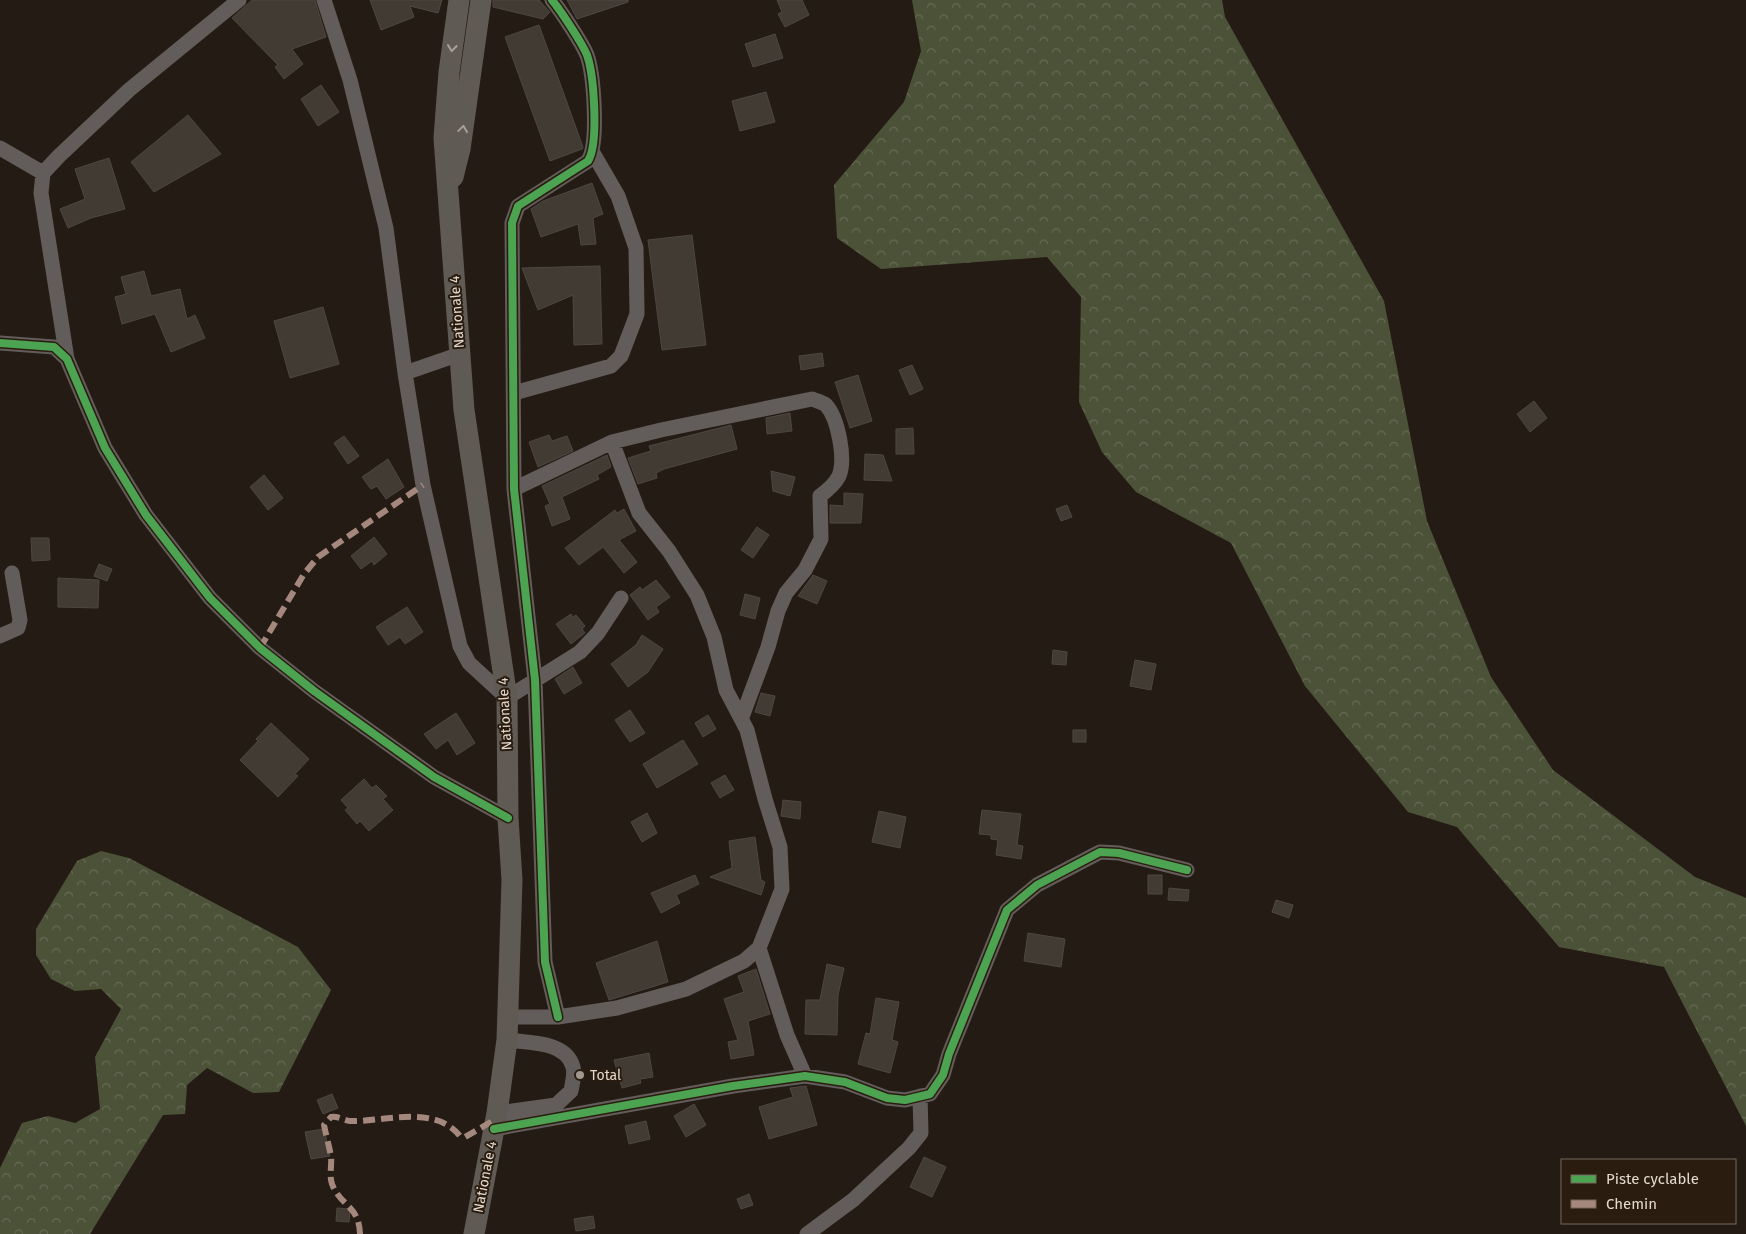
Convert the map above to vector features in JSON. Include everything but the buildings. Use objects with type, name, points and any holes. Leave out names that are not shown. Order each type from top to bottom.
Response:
[{"type":"highway","name":"Nationale 4","points":[[458,0],[449,72],[444,138],[464,410],[507,698],[508,818],[512,880],[510,1017],[496,1121],[474,1234]]},
{"type":"highway","name":"Nationale 4","points":[[449,194],[460,149],[482,0]]},
{"type":"street","points":[[239,0],[129,90],[43,173],[41,194],[68,358],[105,448],[146,515],[210,598],[260,648],[314,691],[434,777],[508,818]]},
{"type":"street","points":[[324,0],[350,80],[386,228],[405,373],[423,485],[454,628],[469,663],[507,698],[580,652],[598,633],[621,598]]},
{"type":"street","points":[[552,0],[586,54],[591,69],[595,140],[593,153],[588,161],[518,206],[512,223],[514,489],[536,680],[545,962],[558,1017]]},
{"type":"street","points":[[0,148],[43,173]]},
{"type":"street","points":[[514,393],[611,366],[621,356],[637,314],[636,248],[618,196],[593,153]]},
{"type":"street","points":[[0,344],[54,347],[68,358]]},
{"type":"street","points":[[405,373],[460,354]]},
{"type":"street","points":[[514,489],[612,442],[812,399],[824,403],[830,411],[841,445],[840,474],[834,483],[820,496],[821,538],[805,570],[786,594],[778,611],[768,647],[742,717]]},
{"type":"street","points":[[510,1017],[558,1017],[617,1008],[686,989],[744,961],[759,948],[782,888],[780,847],[742,717],[726,690],[714,637],[697,595],[669,551],[639,513],[612,442]]},
{"type":"street","points":[[0,636],[18,628],[20,620],[12,573]]},
{"type":"street","points":[[496,1121],[805,1076],[845,1082],[887,1098],[905,1100],[930,1094],[943,1075],[949,1054],[1007,910],[1038,885],[1100,852],[1119,853],[1187,870]]},
{"type":"street","points":[[759,948],[787,1035],[805,1076]]},
{"type":"street","points":[[496,1121],[556,1105],[571,1091],[574,1068],[568,1057],[556,1047],[507,1040]]},
{"type":"street","points":[[807,1234],[853,1200],[909,1148],[920,1133],[920,1096]]},
{"type":"green space","points":[[912,0],[1222,0],[1225,17],[1384,301],[1427,521],[1491,677],[1553,770],[1695,877],[1746,898],[1746,1126],[1664,967],[1559,947],[1457,827],[1408,812],[1305,686],[1231,543],[1136,492],[1102,452],[1079,402],[1081,297],[1047,257],[881,269],[837,238],[834,185],[904,102],[921,51]]},
{"type":"green space","points":[[101,851],[129,858],[298,947],[331,990],[279,1092],[253,1093],[207,1068],[187,1085],[185,1114],[163,1115],[90,1234],[0,1234],[0,1168],[22,1123],[48,1116],[75,1123],[100,1109],[95,1057],[121,1009],[101,989],[75,991],[51,979],[36,955],[36,929],[77,861]]},
{"type":"marked path","points":[[260,648],[304,574],[318,557],[423,485]]},
{"type":"marked path","points":[[360,1234],[356,1217],[336,1192],[331,1181],[331,1156],[324,1125],[331,1117],[350,1121],[423,1117],[437,1120],[449,1126],[460,1136],[465,1137],[496,1119]]},
{"type":"cycle path","points":[[552,0],[571,27],[587,55],[592,78],[594,109],[593,140],[588,161],[518,206],[512,223],[514,489],[535,680],[545,962],[558,1017]]},
{"type":"cycle path","points":[[0,343],[54,347],[67,359],[105,448],[146,515],[210,598],[260,648],[314,691],[434,777],[508,818]]},
{"type":"cycle path","points":[[494,1129],[733,1086],[805,1076],[845,1082],[887,1098],[905,1100],[930,1094],[943,1075],[949,1054],[1007,910],[1037,885],[1100,852],[1119,853],[1187,870]]},
{"type":"place","name":"Total","points":[[580,1075]]}]
